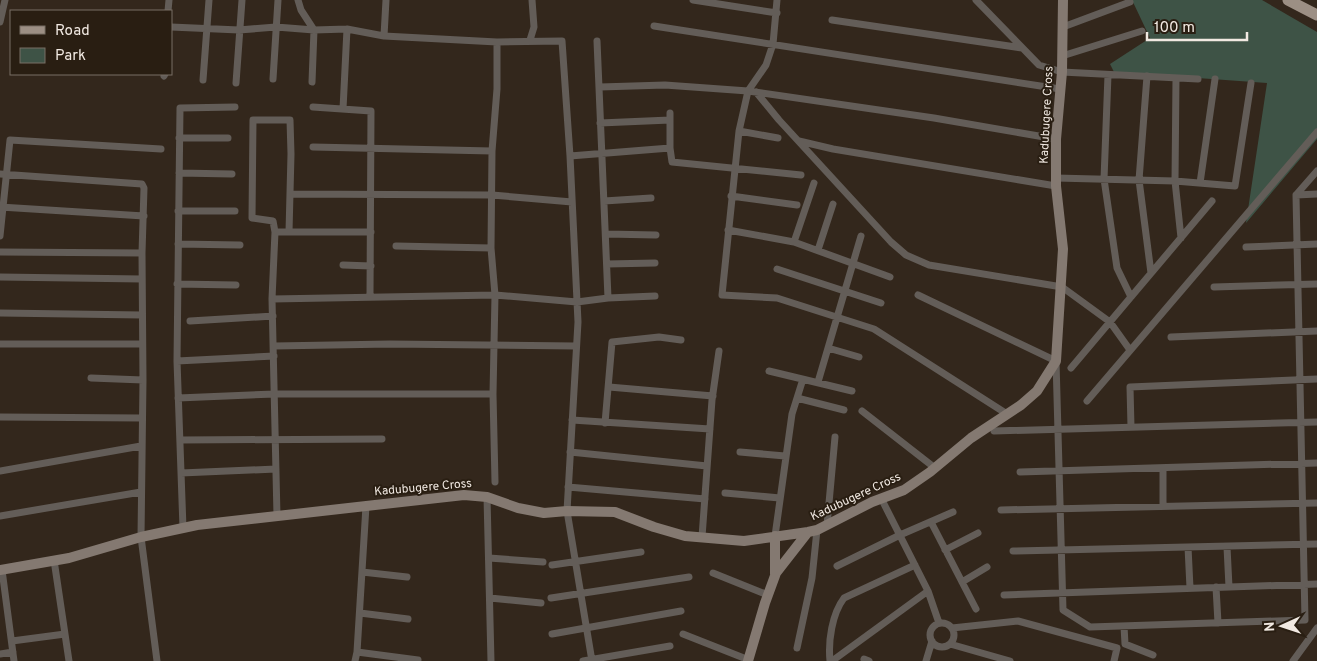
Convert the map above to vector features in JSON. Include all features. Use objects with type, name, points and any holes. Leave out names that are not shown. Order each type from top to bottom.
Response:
[{"type":"main road","points":[[1288,0],[1317,15]]},
{"type":"main road","points":[[1301,0],[1317,8]]},
{"type":"street","points":[[0,22],[4,0]]},
{"type":"street","points":[[203,80],[208,0]]},
{"type":"street","points":[[236,83],[242,0]]},
{"type":"street","points":[[273,79],[278,0]]},
{"type":"street","points":[[298,0],[301,10],[314,30],[312,82]]},
{"type":"street","points":[[384,36],[386,0]]},
{"type":"street","points":[[530,40],[534,27],[532,0]]},
{"type":"street","points":[[692,0],[777,13]]},
{"type":"street","points":[[777,0],[773,44],[766,65],[748,91],[739,131],[722,295],[777,298],[874,329],[1007,414]]},
{"type":"street","points":[[976,0],[1039,65],[1062,72],[1198,79]]},
{"type":"street","name":"Kadubugere Cross","points":[[1,570],[69,558],[141,537],[183,528],[464,496],[487,497],[518,508],[544,513],[567,511],[615,512],[685,536],[744,541],[813,531],[881,498],[904,490],[935,468],[971,438],[1021,405],[1037,391],[1056,361],[1063,249],[1056,182],[1056,139],[1062,72],[1063,0]]},
{"type":"street","points":[[1063,27],[1130,2]]},
{"type":"street","points":[[832,20],[1022,48]]},
{"type":"street","points":[[654,26],[1060,89]]},
{"type":"street","points":[[172,27],[239,30],[276,27],[347,30],[384,36],[497,42],[562,41],[578,322],[567,511],[592,660]]},
{"type":"street","points":[[343,109],[347,30]]},
{"type":"street","points":[[1062,56],[1142,31]]},
{"type":"street","points":[[597,41],[608,298]]},
{"type":"street","points":[[495,482],[493,394],[495,295],[491,248],[492,151],[497,89],[497,42]]},
{"type":"street","points":[[1108,75],[1104,179],[1117,268],[1131,297]]},
{"type":"street","points":[[1147,76],[1139,180],[1151,274]]},
{"type":"street","points":[[1176,78],[1175,181],[1181,238]]},
{"type":"street","points":[[1200,183],[1215,79]]},
{"type":"street","points":[[600,87],[666,84],[748,91],[934,118],[1056,139]]},
{"type":"street","points":[[798,141],[833,149],[1056,182],[1104,179],[1175,181],[1234,186],[1252,84]]},
{"type":"street","points":[[756,92],[798,141],[891,242],[906,255],[930,265],[1062,287],[1110,322],[1130,350]]},
{"type":"street","points":[[183,528],[177,361],[180,108],[235,107]]},
{"type":"street","points":[[313,107],[371,111],[370,296]]},
{"type":"street","points":[[600,123],[670,117],[672,162],[801,175]]},
{"type":"street","points":[[277,516],[272,316],[275,232],[273,221],[252,218],[253,120],[290,120],[289,232]]},
{"type":"street","points":[[739,131],[778,138]]},
{"type":"street","points":[[1087,401],[1317,132]]},
{"type":"street","points":[[180,138],[228,138]]},
{"type":"street","points":[[0,236],[3,174],[10,140],[161,149]]},
{"type":"street","points":[[313,147],[492,151]]},
{"type":"street","points":[[570,156],[602,155],[670,148]]},
{"type":"street","points":[[918,295],[1056,361],[1063,610],[1090,627],[1304,620],[1296,195],[1317,171]]},
{"type":"street","points":[[179,173],[232,174]]},
{"type":"street","points":[[3,174],[142,184],[144,188],[141,537],[157,661]]},
{"type":"street","points":[[794,242],[814,182]]},
{"type":"street","points":[[290,194],[372,196],[492,195],[572,202]]},
{"type":"street","points":[[1296,195],[1317,194]]},
{"type":"street","points":[[732,196],[797,205]]},
{"type":"street","points":[[604,201],[651,198]]},
{"type":"street","points":[[1071,368],[1212,200]]},
{"type":"street","points":[[818,250],[833,204]]},
{"type":"street","points":[[2,208],[144,216]]},
{"type":"street","points":[[178,211],[235,210]]},
{"type":"street","points":[[728,230],[794,242],[890,277]]},
{"type":"street","points":[[275,232],[371,232]]},
{"type":"street","points":[[606,234],[656,235]]},
{"type":"street","points":[[818,382],[861,236]]},
{"type":"street","points":[[178,244],[240,245]]},
{"type":"street","points":[[1246,247],[1317,244]]},
{"type":"street","points":[[396,246],[491,248]]},
{"type":"street","points":[[0,252],[142,253]]},
{"type":"street","points":[[607,264],[655,263]]},
{"type":"street","points":[[344,265],[371,266]]},
{"type":"street","points":[[777,269],[881,303]]},
{"type":"street","points":[[0,278],[142,279]]},
{"type":"street","points":[[177,284],[236,285]]},
{"type":"street","points":[[1214,287],[1317,284]]},
{"type":"street","points":[[272,299],[495,295],[576,302],[608,298],[655,296]]},
{"type":"street","points":[[0,313],[142,315]]},
{"type":"street","points":[[190,321],[272,316]]},
{"type":"street","points":[[1171,337],[1317,331]]},
{"type":"street","points":[[605,423],[612,342],[659,337],[680,340]]},
{"type":"street","points":[[0,344],[142,344]]},
{"type":"street","points":[[274,346],[576,346]]},
{"type":"street","points":[[828,348],[859,357]]},
{"type":"street","points":[[702,537],[713,396],[719,351]]},
{"type":"street","points":[[177,361],[274,356]]},
{"type":"street","points":[[769,371],[852,391]]},
{"type":"street","points":[[90,378],[143,380]]},
{"type":"street","points":[[683,634],[748,660],[775,575],[775,536],[785,456],[792,414],[803,379]]},
{"type":"street","points":[[1131,427],[1130,387],[1317,379]]},
{"type":"street","points":[[609,387],[713,396]]},
{"type":"street","points":[[178,398],[275,394],[493,394]]},
{"type":"street","points":[[797,398],[844,410]]},
{"type":"street","points":[[862,410],[935,468]]},
{"type":"street","points":[[0,417],[141,418]]},
{"type":"street","points":[[572,420],[710,429]]},
{"type":"street","points":[[994,431],[1317,422]]},
{"type":"street","points":[[827,525],[835,437]]},
{"type":"street","points":[[180,440],[382,439]]},
{"type":"street","points":[[0,471],[141,446]]},
{"type":"street","points":[[570,452],[707,466]]},
{"type":"street","points":[[740,452],[785,456]]},
{"type":"street","points":[[1020,472],[1317,463]]},
{"type":"street","points":[[1163,468],[1164,506]]},
{"type":"street","points":[[181,473],[276,470]]},
{"type":"street","points":[[568,487],[705,500]]},
{"type":"street","points":[[0,516],[141,492]]},
{"type":"street","points":[[725,493],[780,498]]},
{"type":"street","points":[[487,497],[492,661]]},
{"type":"street","points":[[881,498],[928,591],[939,624]]},
{"type":"street","points":[[1001,510],[1317,503]]},
{"type":"street","points":[[356,661],[366,506]]},
{"type":"street","points":[[837,566],[900,535],[953,512]]},
{"type":"street","points":[[931,522],[976,609]]},
{"type":"street","points":[[775,575],[813,531]]},
{"type":"street","points":[[797,648],[812,578],[813,531]]},
{"type":"street","points":[[945,550],[978,533]]},
{"type":"street","points":[[1013,551],[1317,544]]},
{"type":"street","points":[[1188,547],[1190,588]]},
{"type":"street","points":[[1227,547],[1229,587]]},
{"type":"street","points":[[552,565],[642,552]]},
{"type":"street","points":[[489,558],[544,562]]},
{"type":"street","points":[[54,560],[69,661]]},
{"type":"street","points":[[915,565],[844,598],[837,607],[829,648],[831,661],[928,591]]},
{"type":"street","points":[[962,582],[987,567]]},
{"type":"street","points":[[1,570],[14,661]]},
{"type":"street","points":[[362,572],[407,577]]},
{"type":"street","points":[[713,573],[768,595]]},
{"type":"street","points":[[552,598],[689,577]]},
{"type":"street","points":[[1004,595],[1317,584]]},
{"type":"street","points":[[1216,587],[1218,623]]},
{"type":"street","points":[[490,598],[541,603]]},
{"type":"street","points":[[552,634],[681,611]]},
{"type":"street","points":[[360,613],[408,620]]},
{"type":"street","points":[[926,661],[932,641],[931,630],[939,624],[946,624],[952,628],[1018,621],[1117,648],[1114,661]]},
{"type":"street","points":[[1124,626],[1125,644],[1153,655]]},
{"type":"street","points":[[950,644],[954,635],[952,628]]},
{"type":"street","points":[[1293,661],[1317,628]]},
{"type":"street","points":[[12,641],[65,634]]},
{"type":"street","points":[[932,641],[938,646],[950,644],[1010,661]]},
{"type":"street","points":[[583,661],[670,646]]},
{"type":"street","points":[[0,654],[13,652]]},
{"type":"street","points":[[357,652],[418,660]]},
{"type":"green space","points":[[1132,0],[1262,0],[1317,32],[1317,139],[1246,223],[1267,83],[1114,72],[1110,64],[1150,38]]}]
